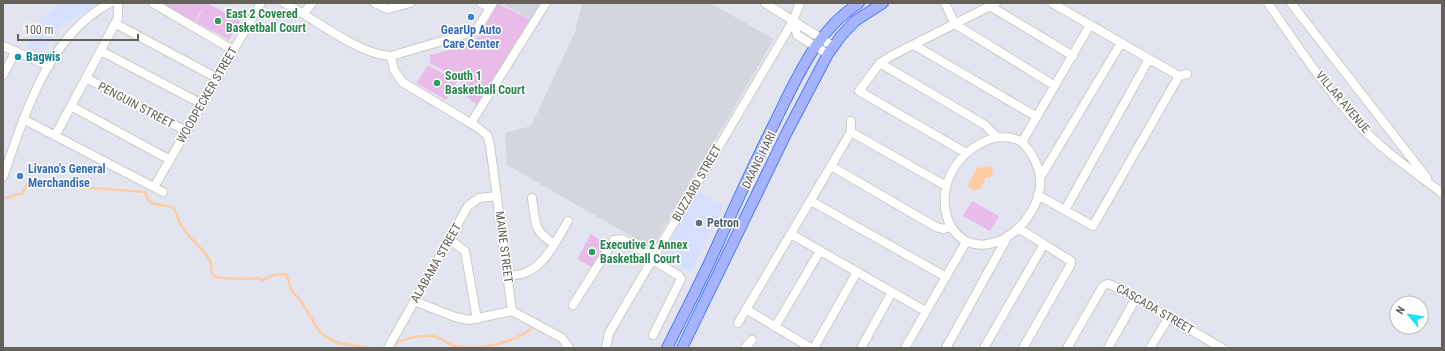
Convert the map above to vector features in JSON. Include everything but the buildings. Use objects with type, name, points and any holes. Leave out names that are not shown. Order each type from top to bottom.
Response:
[{"type":"main road","name":"DAANG HARI","points":[[667,348],[750,172],[798,77],[818,42],[838,19],[859,3]]},
{"type":"main road","name":"DAANG HARI","points":[[682,348],[787,132],[831,50],[855,21],[884,3]]},
{"type":"main road","points":[[719,240],[732,246]]},
{"type":"street","points":[[3,177],[23,119],[49,66],[77,27],[92,14],[110,3]]},
{"type":"street","points":[[55,136],[116,24],[120,12],[118,3]]},
{"type":"street","points":[[153,3],[233,50]]},
{"type":"street","name":"WOODPECKER STREET","points":[[154,187],[261,3]]},
{"type":"street","points":[[284,3],[304,13],[363,49],[380,56],[391,56],[467,35],[479,26],[492,6],[482,3]]},
{"type":"street","points":[[304,13],[312,3]]},
{"type":"street","points":[[375,3],[388,9],[410,3]]},
{"type":"street","points":[[471,123],[546,3]]},
{"type":"street","points":[[765,3],[793,21],[818,42],[831,50]]},
{"type":"street","name":"BUZZARD STREET","points":[[606,348],[609,333],[793,21],[800,3]]},
{"type":"street","points":[[945,3],[955,24],[1055,86]]},
{"type":"street","points":[[1038,195],[1094,226],[1183,75],[1149,59],[1052,3]]},
{"type":"street","name":"VILLAR AVENUE","points":[[1268,3],[1301,52],[1358,123],[1402,164],[1442,193]]},
{"type":"street","name":"VILLAR AVENUE","points":[[1291,3],[1434,187]]},
{"type":"street","points":[[966,153],[859,91],[880,63],[993,5],[1073,56]]},
{"type":"street","points":[[116,24],[217,78]]},
{"type":"street","points":[[1022,142],[1090,25]]},
{"type":"street","points":[[1040,178],[1120,43]]},
{"type":"street","points":[[914,45],[1037,117]]},
{"type":"street","points":[[3,46],[49,66]]},
{"type":"street","points":[[3,75],[16,51]]},
{"type":"street","points":[[101,51],[202,104]]},
{"type":"street","name":"MAINE STREET","points":[[391,56],[394,70],[402,82],[471,123],[483,131],[489,140],[512,310]]},
{"type":"street","points":[[1065,210],[1149,59]]},
{"type":"street","points":[[880,63],[985,125],[997,137]]},
{"type":"street","name":"PENGUIN STREET","points":[[86,78],[186,131]]},
{"type":"street","points":[[71,106],[170,160]]},
{"type":"street","points":[[23,119],[162,192]]},
{"type":"street","points":[[738,323],[852,132],[852,120]]},
{"type":"street","points":[[852,132],[946,186]]},
{"type":"street","points":[[997,137],[1011,138],[1022,142],[1036,161],[1040,178],[1038,195],[1030,211],[1018,228],[1008,236],[996,242],[985,245],[976,245],[966,242],[957,235],[951,227],[944,199],[946,186],[954,167],[966,153],[978,144],[997,137]]},
{"type":"street","points":[[831,166],[936,227],[944,229],[951,227]]},
{"type":"street","name":"ALABAMA STREET","points":[[388,348],[449,239],[471,203],[479,198],[497,196]]},
{"type":"street","points":[[532,198],[539,233],[554,244]]},
{"type":"street","points":[[811,201],[946,277]]},
{"type":"street","points":[[508,276],[523,274],[535,268],[554,244],[568,221]]},
{"type":"street","points":[[1018,228],[1069,258],[1071,261],[1071,264],[1023,348]]},
{"type":"street","points":[[791,234],[925,312]]},
{"type":"street","points":[[946,348],[1008,236]]},
{"type":"street","points":[[449,239],[465,251],[477,319]]},
{"type":"street","points":[[573,305],[614,240],[622,239],[653,258],[681,279],[654,335]]},
{"type":"street","points":[[905,348],[966,242]]},
{"type":"street","points":[[984,348],[1044,244]]},
{"type":"street","points":[[775,327],[820,251]]},
{"type":"street","points":[[746,310],[812,348],[857,272]]},
{"type":"street","name":"CASCADA STREET","points":[[1067,348],[1103,286],[1107,284],[1136,298],[1222,348]]},
{"type":"street","points":[[861,348],[892,292]]},
{"type":"street","points":[[1108,348],[1136,298]]},
{"type":"street","points":[[414,301],[462,320],[477,319],[512,310],[562,338],[569,348]]},
{"type":"street","points":[[1150,348],[1169,317]]},
{"type":"street","points":[[745,348],[752,340]]},
{"type":"shaded area","points":[[62,3],[100,3],[58,27],[41,55],[26,47],[43,16]]},
{"type":"shaded area","points":[[156,3],[207,3],[240,21],[229,40],[196,22],[206,4],[193,24]]},
{"type":"shaded area","points":[[497,3],[533,21],[478,106],[465,95],[460,80],[430,63],[430,55],[472,44],[482,32]]},
{"type":"shaded area","points":[[501,3],[544,3],[533,21]]},
{"type":"shaded area","points":[[582,3],[710,3],[774,39],[652,248],[507,165],[505,133],[531,126],[575,32]]},
{"type":"shaded area","name":"South 1 Basketball Court","points":[[428,65],[457,82],[446,100],[416,83]]},
{"type":"shaded area","points":[[992,166],[993,172],[990,178],[986,177],[980,190],[976,189],[974,191],[967,186],[977,168]]},
{"type":"shaded area","points":[[698,192],[724,205],[691,272],[661,255]]},
{"type":"shaded area","points":[[972,201],[999,216],[990,231],[963,216]]},
{"type":"shaded area","name":"Executive 2 Annex Basketball Court","points":[[591,234],[608,245],[593,268],[577,259]]},
{"type":"waterway","points":[[3,199],[23,193],[27,184],[44,180],[65,186],[145,192],[149,201],[174,208],[180,223],[186,232],[209,259],[214,276],[242,279],[257,278],[263,280],[274,275],[286,274],[292,291],[301,301],[319,331],[328,338],[339,343],[369,348]]},
{"type":"waterway","points":[[393,344],[416,337],[434,336],[455,346],[485,347],[505,342],[531,329]]},
{"type":"place","name":"GearUp Auto Care Center","points":[[471,17]]},
{"type":"place","name":"East 2 Covered Basketball Court","points":[[218,21]]},
{"type":"place","name":"Bagwis","points":[[18,57]]},
{"type":"place","name":"South 1 Basketball Court","points":[[437,83]]},
{"type":"place","name":"Livano's General Merchandise","points":[[20,176]]},
{"type":"place","name":"Petron","points":[[699,223]]},
{"type":"place","name":"Executive 2 Annex Basketball Court","points":[[592,252]]}]
